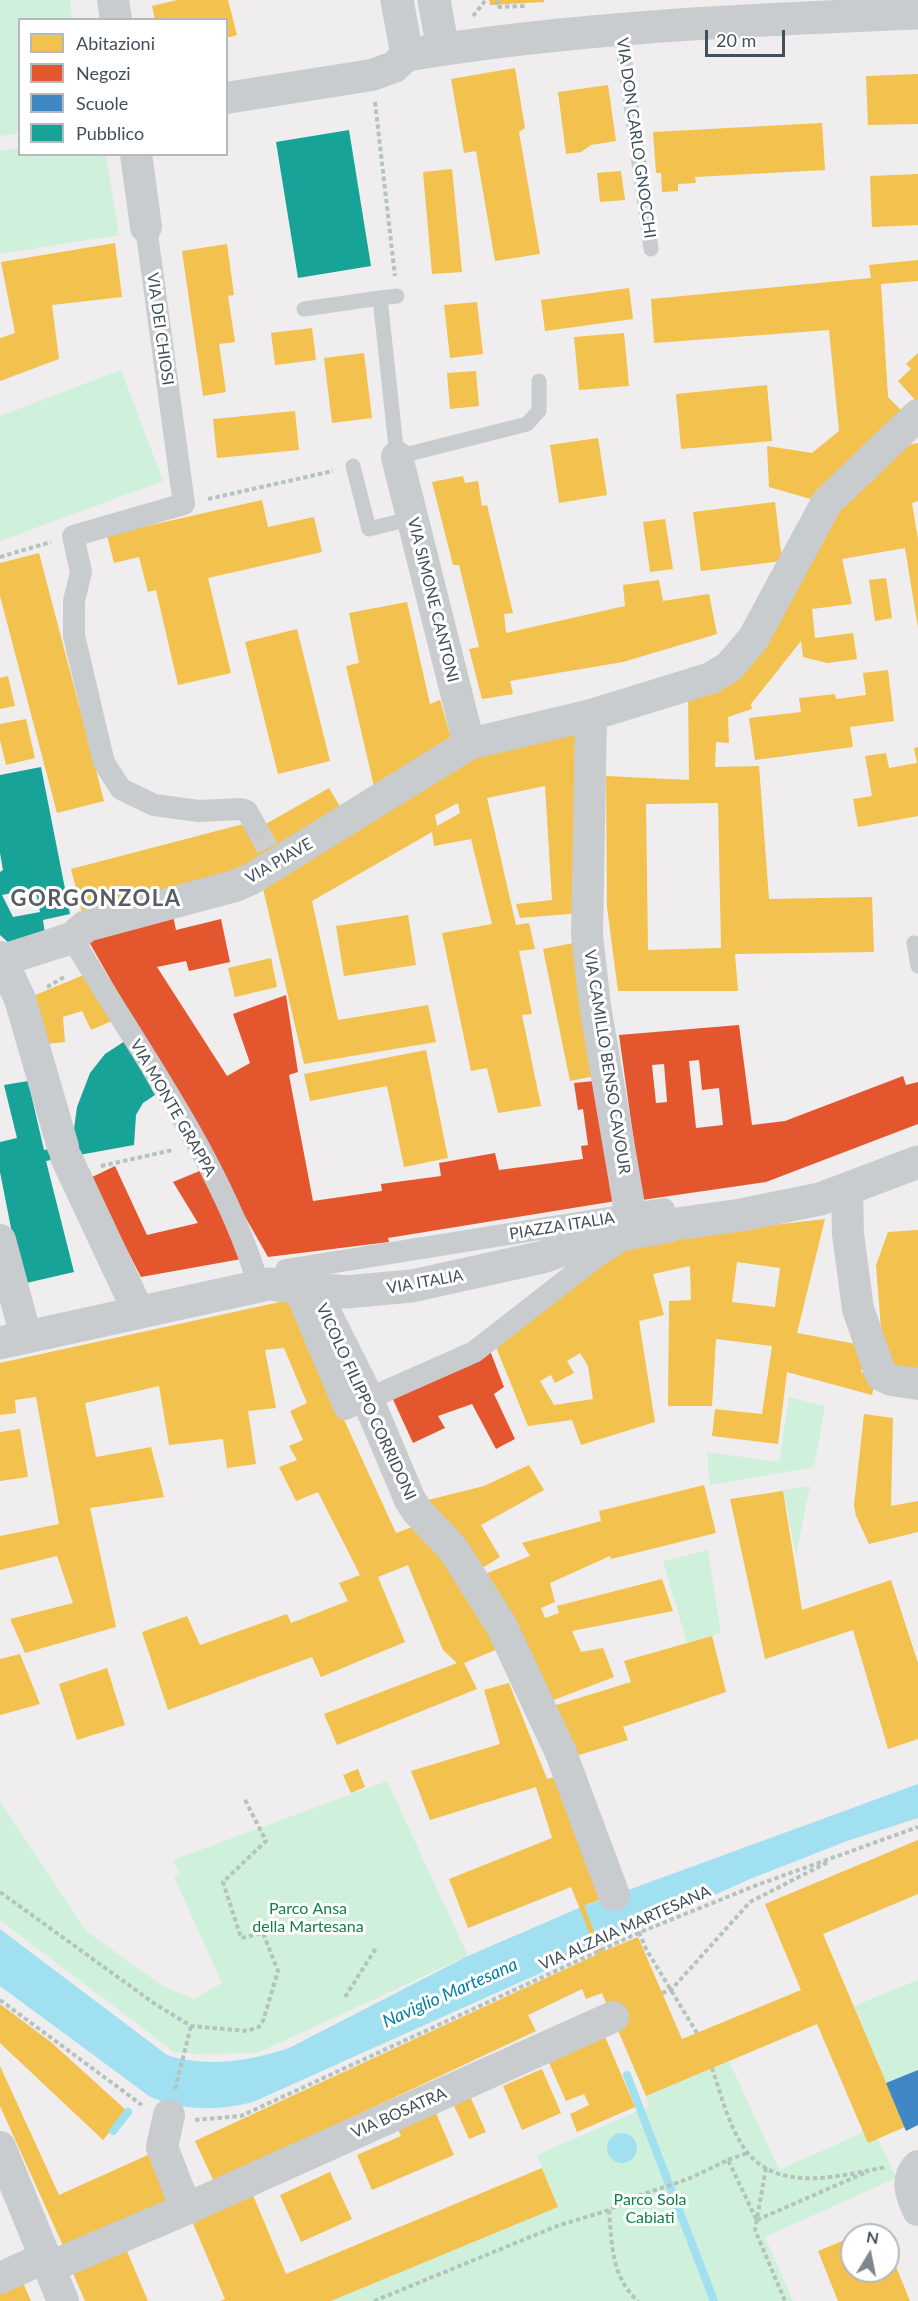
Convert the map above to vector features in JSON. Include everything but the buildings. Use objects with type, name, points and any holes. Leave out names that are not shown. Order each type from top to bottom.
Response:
[{"type":"street","points":[[113,0],[116,18]]},
{"type":"street","points":[[397,0],[407,55]]},
{"type":"street","points":[[434,0],[443,49]]},
{"type":"street","name":"VIA DON CARLO GNOCCHI","points":[[228,98],[372,75],[394,67],[407,55],[500,40],[620,27],[918,13]]},
{"type":"street","name":"VIA DEI CHIOSI","points":[[136,156],[184,504]]},
{"type":"street","name":"VIA PIAVE","points":[[1,959],[72,938],[86,926],[235,886],[273,858],[469,744],[591,714],[711,678],[729,668],[753,639],[827,502],[918,415]]},
{"type":"street","name":"VIA SIMONE CANTONI","points":[[397,457],[469,744]]},
{"type":"street","points":[[184,504],[73,536],[81,572],[74,601],[74,636],[104,763],[121,789],[154,805],[199,812],[241,809],[247,811],[257,829]]},
{"type":"street","name":"VIA CAMILLO BENSO CAVOUR","points":[[591,714],[587,935],[597,1015],[632,1222]]},
{"type":"street","name":"VIA MONTE GRAPPA","points":[[72,938],[196,1143],[246,1241],[260,1286]]},
{"type":"street","points":[[1,959],[20,999],[67,1159],[138,1311]]},
{"type":"street","name":"VIA ITALIA","points":[[13,1340],[260,1286],[366,1291],[412,1286],[534,1260],[612,1233],[632,1222],[667,1225],[741,1215],[847,1190],[918,1162]]},
{"type":"street","points":[[847,1190],[848,1234],[858,1309],[879,1370],[885,1378],[918,1384]]},
{"type":"street","name":"PIAZZA ITALIA","points":[[367,1399],[474,1352],[596,1257],[623,1240],[669,1232],[667,1225]]},
{"type":"street","points":[[0,1240],[13,1340]]},
{"type":"street","name":"VICOLO FILIPPO CORRIDONI","points":[[303,1288],[367,1399],[410,1500],[418,1512],[453,1549],[501,1625],[561,1753],[614,1895]]},
{"type":"street","name":"VIA BOSATRA","points":[[0,2278],[186,2209],[613,2018]]},
{"type":"street","points":[[169,2115],[162,2147],[186,2209]]},
{"type":"street","points":[[0,2147],[63,2301]]},
{"type":"street","points":[[914,2171],[912,2195],[918,2210]]},
{"type":"lane","name":"VIA DON CARLO GNOCCHI","points":[[620,27],[651,249]]},
{"type":"lane","points":[[304,309],[397,296]]},
{"type":"lane","points":[[380,298],[397,457],[527,424],[539,411],[539,381]]},
{"type":"lane","points":[[353,466],[369,528],[412,518]]},
{"type":"lane","points":[[914,943],[918,966]]},
{"type":"path","points":[[471,19],[486,0]]},
{"type":"path","points":[[497,0],[498,7],[528,6]]},
{"type":"path","points":[[184,504],[353,466]]},
{"type":"path","points":[[0,557],[73,536]]},
{"type":"path","points":[[42,989],[88,964]]},
{"type":"path","points":[[67,1159],[151,1156],[196,1143]]},
{"type":"path","points":[[0,1892],[154,2004],[191,2026],[239,2031],[259,2026],[278,1971],[263,1933],[241,1938],[223,1882],[266,1841],[244,1798]]},
{"type":"path","name":"VIA ALZAIA MARTESANA","points":[[0,2000],[142,2105],[169,2115],[204,2121],[241,2116],[639,1932],[757,1885],[918,1827]]},
{"type":"path","points":[[662,1994],[671,1990],[750,1902],[842,1854]]},
{"type":"path","points":[[639,1932],[646,1949],[697,2033]]},
{"type":"path","points":[[345,1997],[376,1948]]},
{"type":"path","points":[[169,2115],[191,2026]]},
{"type":"path","points":[[712,2068],[732,2122],[748,2153],[766,2168],[794,2178],[818,2178],[886,2167],[914,2171]]},
{"type":"path","points":[[374,2301],[557,2226],[609,2210],[629,2199],[688,2179],[748,2153]]},
{"type":"path","points":[[728,2160],[757,2221]]},
{"type":"path","points":[[766,2168],[755,2230],[784,2301]]},
{"type":"path","points":[[757,2221],[873,2169]]},
{"type":"path","points":[[609,2210],[615,2265],[627,2290],[638,2301]]},
{"type":"green space","points":[[0,0],[70,0],[72,18],[18,18],[18,133],[0,136]]},
{"type":"green space","points":[[18,148],[18,156],[106,156],[119,235],[0,254],[0,151]]},
{"type":"green space","points":[[121,370],[163,481],[0,541],[0,416]]},
{"type":"green space","points":[[789,1397],[825,1406],[814,1467],[710,1485],[707,1452],[779,1462]]},
{"type":"green space","points":[[810,1486],[796,1554],[783,1490]]},
{"type":"green space","points":[[708,1550],[721,1633],[687,1643],[663,1561]]},
{"type":"green space","name":"Parco Ansa della Martesana","points":[[387,1781],[468,1956],[257,2053],[174,2052],[0,1920],[0,1801],[86,1931],[164,1987],[194,1999],[222,1983],[174,1877],[180,1875],[173,1860]]},
{"type":"green space","points":[[918,1980],[918,2070],[886,2083],[854,2006]]},
{"type":"green space","name":"Parco Sola Cabiati","points":[[729,2061],[779,2170],[873,2128],[896,2178],[765,2237],[793,2301],[331,2301],[558,2207],[537,2155],[649,2106],[646,2096]]},
{"type":"water","name":"Naviglio Martesana","points":[[918,1784],[918,1818],[847,1841],[750,1879],[253,2102],[240,2105],[214,2108],[187,2107],[149,2096],[0,1986],[0,1929],[167,2055],[213,2062],[259,2056],[289,2048],[468,1956],[579,1908]]},
{"type":"water","points":[[622,2133],[632,2138],[637,2148],[632,2158],[622,2163],[612,2158],[607,2148],[612,2138]]},
{"type":"waterway","points":[[627,2075],[714,2301]]},
{"type":"waterway","points":[[113,2131],[128,2112]]},
{"type":"tunnel","points":[[257,829],[269,851]]},
{"type":"district","name":"GORGONZOLA","points":[[96,899]]}]
